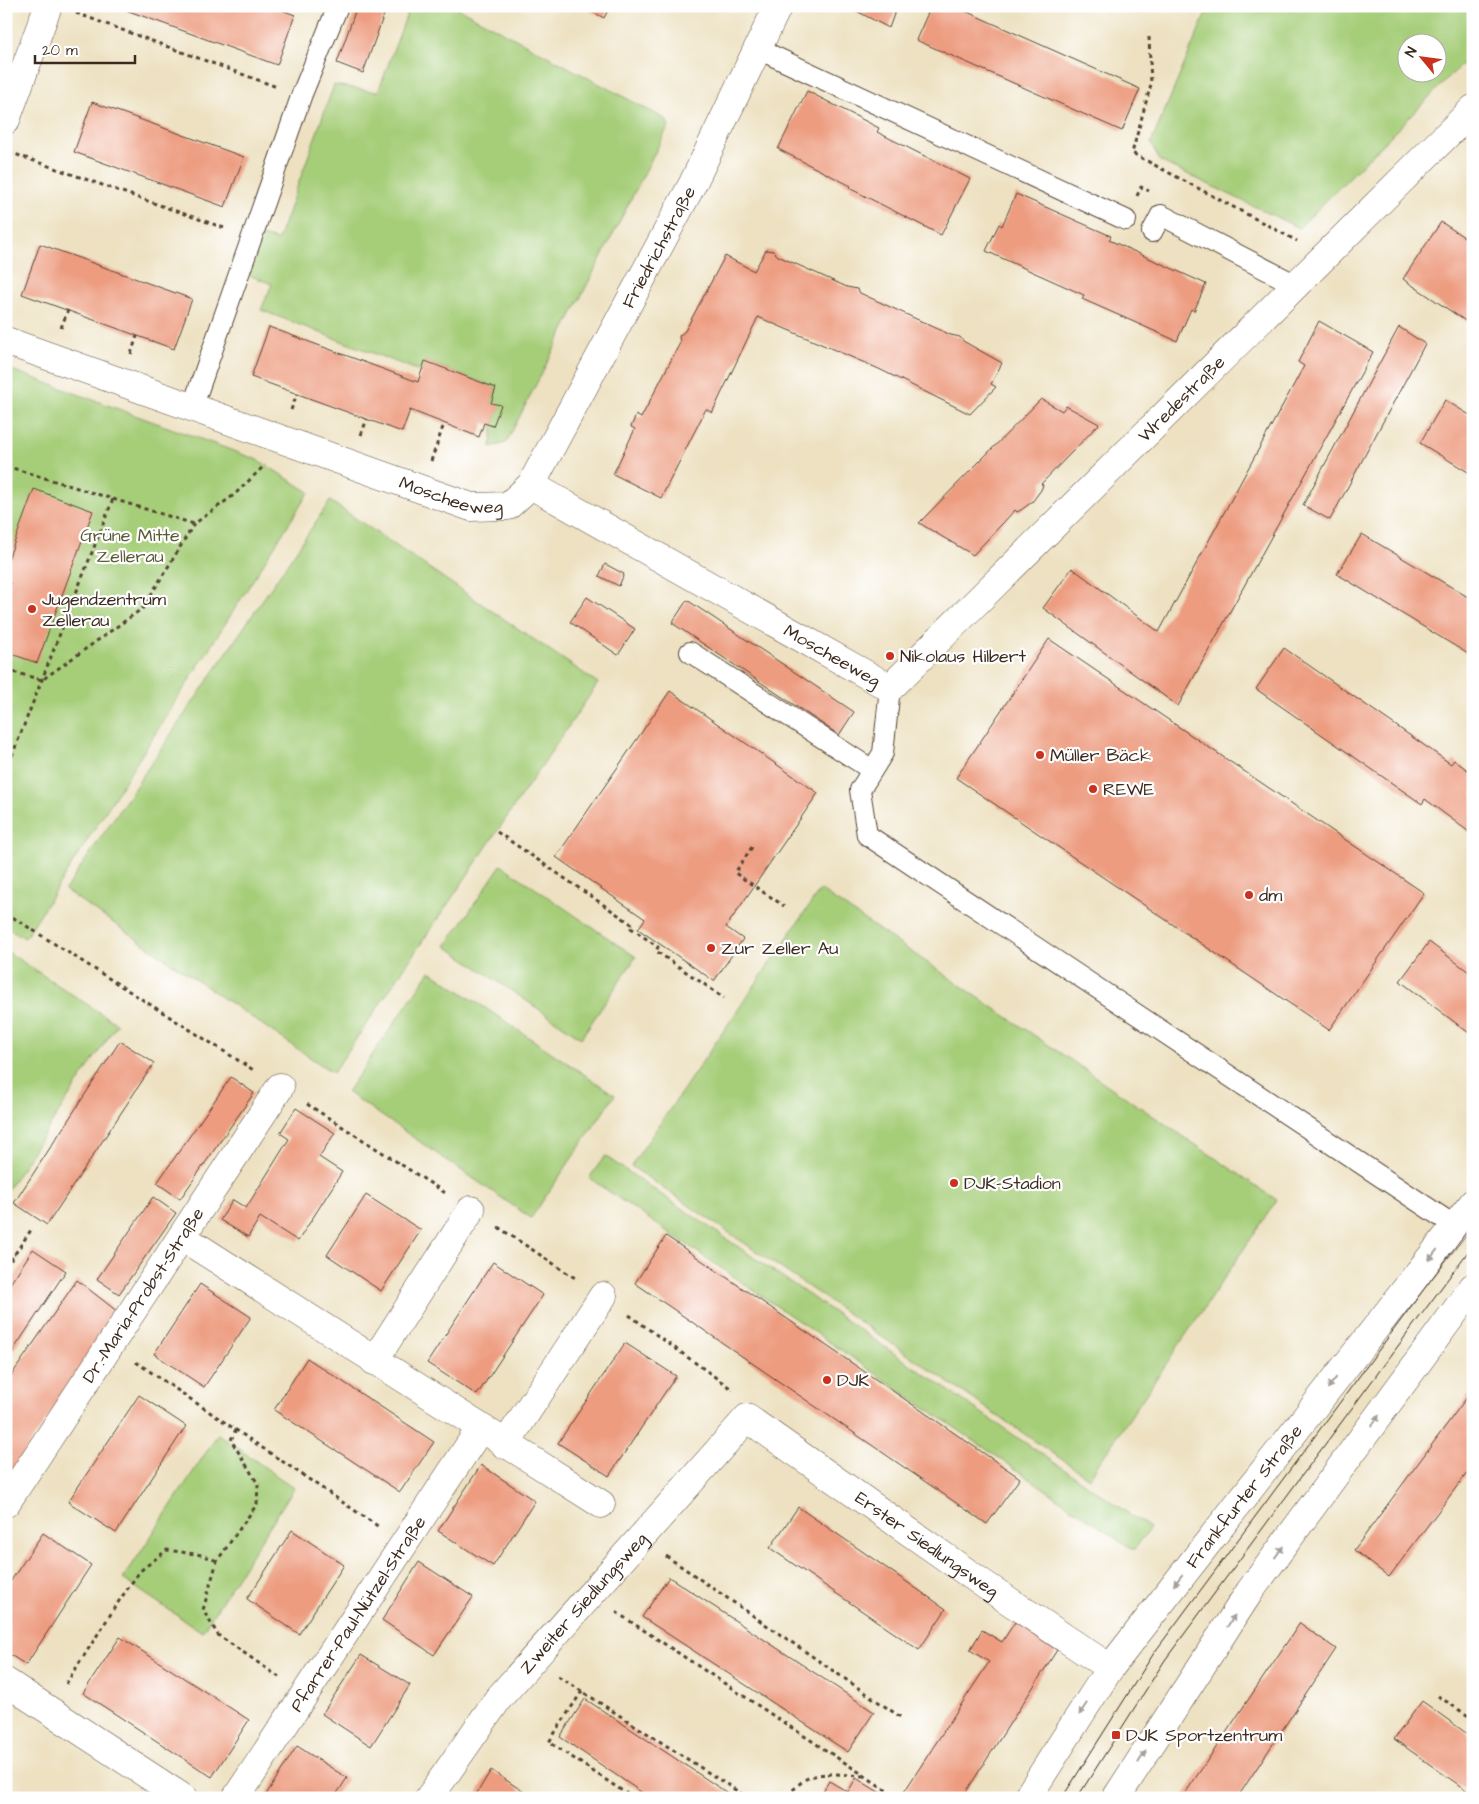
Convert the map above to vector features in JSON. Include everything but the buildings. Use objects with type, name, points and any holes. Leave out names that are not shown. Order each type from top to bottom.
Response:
[{"type":"street","points":[[6,120],[48,6]]},
{"type":"street","name":"Friedrichstraße","points":[[532,485],[692,182],[778,6]]},
{"type":"street","name":"Wredestraße","points":[[890,688],[1473,109]]},
{"type":"street","name":"Moscheeweg","points":[[6,341],[471,507],[508,506],[532,485],[890,688]]},
{"type":"street","name":"Dr.-Maria-Probst-Straße","points":[[6,1504],[280,1087]]},
{"type":"street","name":"Frankfurter Straße","points":[[1027,1798],[1110,1668],[1473,1203]]},
{"type":"street","points":[[374,1361],[472,1210]]},
{"type":"street","points":[[182,1237],[505,1445],[601,1504]]},
{"type":"street","points":[[1116,1798],[1250,1591],[1473,1287]]},
{"type":"street","points":[[505,1445],[603,1296]]},
{"type":"street","name":"Erster Siedlungsweg","points":[[747,1418],[985,1585],[1110,1668]]},
{"type":"street","name":"Zweiter Siedlungsweg","points":[[429,1798],[498,1700],[747,1418]]},
{"type":"street","name":"Pfarrer-Paul-Nützel-Straße","points":[[236,1798],[480,1429]]},
{"type":"street","points":[[6,1682],[183,1798]]},
{"type":"lane","points":[[192,408],[302,94],[338,6]]},
{"type":"lane","points":[[758,49],[1126,220]]},
{"type":"lane","points":[[1152,232],[1161,215],[1296,285]]},
{"type":"lane","points":[[690,652],[872,770]]},
{"type":"lane","points":[[890,688],[883,753],[860,790],[867,835],[1456,1226]]},
{"type":"path","points":[[97,21],[290,92],[302,94]]},
{"type":"path","points":[[1149,36],[1151,84],[1132,153],[1290,237],[1323,258]]},
{"type":"path","points":[[6,150],[251,237]]},
{"type":"path","points":[[60,329],[68,310]]},
{"type":"path","points":[[130,356],[137,336]]},
{"type":"path","points":[[294,401],[297,394]]},
{"type":"path","points":[[365,425],[367,420]]},
{"type":"path","points":[[428,466],[444,424]]},
{"type":"path","points":[[42,680],[143,608],[194,524],[234,495],[264,467],[280,439]]},
{"type":"path","points":[[6,466],[194,524]]},
{"type":"path","points":[[6,771],[113,499]]},
{"type":"path","points":[[6,592],[10,583]]},
{"type":"path","points":[[6,670],[42,680]]},
{"type":"path","points":[[6,788],[9,795],[6,802]]},
{"type":"path","points":[[497,832],[633,925],[631,928],[658,947],[656,951],[724,998]]},
{"type":"path","points":[[752,847],[735,872],[784,906]]},
{"type":"path","points":[[6,913],[472,1210],[603,1296],[738,1393],[747,1418]]},
{"type":"path","points":[[6,1267],[31,1230]]},
{"type":"path","points":[[6,1255],[15,1254]]},
{"type":"path","points":[[110,1345],[404,1544]]},
{"type":"path","points":[[236,1429],[231,1440],[258,1484],[257,1504],[217,1561],[203,1610],[218,1635],[304,1694]]},
{"type":"path","points":[[640,1538],[902,1718]]},
{"type":"path","points":[[50,1710],[140,1571],[167,1550],[202,1555],[217,1561]]},
{"type":"path","points":[[590,1595],[865,1776],[893,1795],[893,1798]]},
{"type":"path","points":[[532,1660],[748,1798]]},
{"type":"path","points":[[582,1691],[549,1742],[633,1798]]},
{"type":"path","points":[[1438,1696],[1473,1720]]},
{"type":"path","points":[[779,1798],[792,1792],[807,1778],[824,1774],[865,1776]]},
{"type":"green space","points":[[410,6],[454,6],[665,119],[669,125],[506,443],[491,447],[493,426],[500,406],[491,403],[496,388],[425,361],[422,372],[261,310],[272,284],[246,274],[261,236],[278,240],[334,85],[378,92]]},
{"type":"green space","points":[[1209,6],[1469,6],[1473,8],[1473,53],[1446,80],[1446,32],[1396,32],[1396,82],[1444,82],[1299,228],[1160,161],[1151,143]]},
{"type":"green space","name":"Grüne Mitte Zellerau","points":[[6,368],[258,460],[309,492],[25,938],[6,927]]},
{"type":"green space","points":[[330,501],[598,683],[333,1073],[65,890]]},
{"type":"green space","points":[[501,865],[636,957],[581,1038],[446,946]]},
{"type":"green space","name":"DJK-Stadion","points":[[820,890],[1277,1200],[1089,1478],[631,1166]]},
{"type":"green space","points":[[6,951],[117,1024],[6,1192]]},
{"type":"green space","points":[[430,971],[615,1095],[531,1218],[347,1092]]},
{"type":"green space","points":[[605,1156],[1150,1528],[1134,1550],[589,1178]]},
{"type":"green space","points":[[218,1434],[294,1488],[202,1632],[123,1579]]},
{"type":"tram line","points":[[1062,1798],[1154,1653],[1473,1223]]},
{"type":"tram line","points":[[1077,1798],[1165,1660],[1473,1245]]},
{"type":"place","name":"Jugendzentrum Zellerau","points":[[32,609]]},
{"type":"place","name":"Nikolaus Hilbert","points":[[890,656]]},
{"type":"place","name":"Müller Bäck","points":[[1040,755]]},
{"type":"place","name":"REWE","points":[[1093,789]]},
{"type":"place","name":"dm","points":[[1249,895]]},
{"type":"place","name":"Zur Zeller Au","points":[[711,948]]},
{"type":"place","name":"DJK-Stadion","points":[[954,1183]]},
{"type":"place","name":"DJK","points":[[827,1380]]},
{"type":"place","name":"DJK Sportzentrum","points":[[1116,1735]]}]
